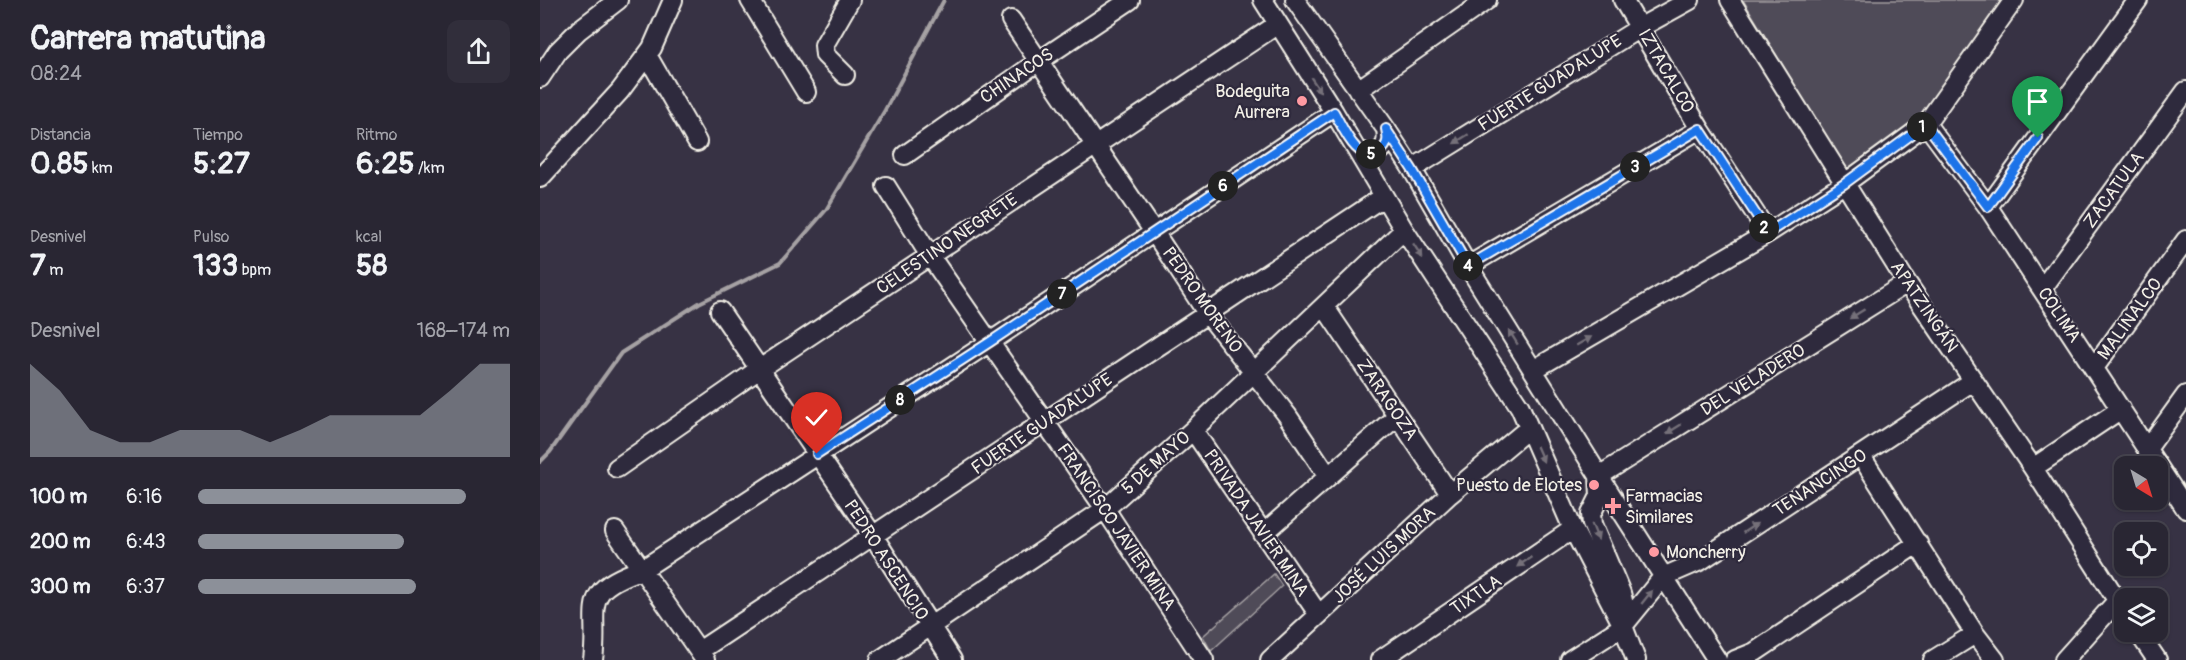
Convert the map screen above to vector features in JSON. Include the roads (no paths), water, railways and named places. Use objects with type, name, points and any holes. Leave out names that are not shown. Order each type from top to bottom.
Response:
[{"type":"street","points":[[540,78],[558,51],[579,30],[618,0]]},
{"type":"street","points":[[540,178],[596,120],[647,55],[673,0]]},
{"type":"street","points":[[750,0],[806,92]]},
{"type":"street","points":[[845,75],[825,56],[824,45],[850,0]]},
{"type":"street","name":"CHINACOS","points":[[905,155],[1130,0]]},
{"type":"street","points":[[1263,0],[1358,151],[1383,197],[1514,398],[1573,529],[1623,626],[1636,660]]},
{"type":"street","points":[[1295,0],[1412,169],[1468,266],[1717,660]]},
{"type":"street","points":[[1358,90],[1487,0]]},
{"type":"street","name":"IZTACALCO","points":[[1623,0],[1700,129],[1768,233]]},
{"type":"street","name":"FUERTE GUADALUPE","points":[[1412,169],[1641,27],[1690,0]]},
{"type":"street","name":"APATZINGÁN","points":[[1730,0],[1906,283],[2033,468],[2114,595]]},
{"type":"street","points":[[1533,370],[1768,233],[1844,184],[1926,124],[2014,0]]},
{"type":"street","points":[[1988,207],[2138,0]]},
{"type":"street","name":"PEDRO MORENO","points":[[1011,20],[1207,313],[1287,415],[1328,476]]},
{"type":"street","name":"CELESTINO NEGRETE","points":[[617,468],[758,370],[1278,24]]},
{"type":"street","points":[[1300,60],[1308,44],[1317,39],[1325,42]]},
{"type":"street","points":[[647,55],[697,142]]},
{"type":"street","name":"ZACATULA","points":[[2042,289],[2186,91]]},
{"type":"street","points":[[593,660],[595,599],[603,588],[643,569],[990,342],[1334,112]]},
{"type":"street","name":"COLIMA","points":[[1926,124],[1988,207],[2186,509]]},
{"type":"street","points":[[1358,151],[1373,154],[1384,148],[1388,139],[1386,129]]},
{"type":"street","points":[[1468,266],[1700,129]]},
{"type":"street","name":"FRANCISCO JAVIER MINA","points":[[886,186],[930,256],[1105,509],[1196,657]]},
{"type":"street","name":"FUERTE GUADALUPE","points":[[702,656],[1046,421],[1383,197]]},
{"type":"street","name":"5 DE MAYO","points":[[880,660],[1105,509],[1193,430],[1404,230]]},
{"type":"street","name":"MALINALCO","points":[[2094,368],[2186,240]]},
{"type":"street","name":"DEL VELADERO","points":[[1599,476],[1906,283]]},
{"type":"street","name":"ZARAGOZA","points":[[1324,306],[1449,494]]},
{"type":"street","name":"PEDRO ASCENCIO","points":[[720,311],[758,370],[874,537],[952,660]]},
{"type":"street","name":"TENANCINGO","points":[[1663,577],[1700,561],[1973,381]]},
{"type":"street","points":[[2147,449],[2186,395]]},
{"type":"street","points":[[2033,468],[2121,409]]},
{"type":"street","points":[[1263,534],[1397,416]]},
{"type":"street","name":"JOSÉ LUIS MORA","points":[[1270,660],[1449,494],[1529,428]]},
{"type":"street","name":"PRIVADA JAVIER MINA","points":[[1193,430],[1319,615]]},
{"type":"street","points":[[1862,456],[1975,634],[1995,660]]},
{"type":"street","points":[[1599,476],[1600,496],[1591,514],[1592,524],[1621,593],[1624,605],[1623,626]]},
{"type":"street","name":"TIXTLA","points":[[1380,660],[1573,529]]},
{"type":"street","points":[[615,531],[702,656]]},
{"type":"street","points":[[1735,660],[1755,652],[1918,543]]},
{"type":"street","points":[[1570,660],[1623,626],[1663,577]]},
{"type":"street","points":[[2064,660],[2114,613]]},
{"type":"street","points":[[1933,660],[1975,634]]},
{"type":"street","points":[[2145,642],[2157,660]]},
{"type":"waterway","points":[[540,462],[550,452],[621,353],[699,303],[780,263],[826,210],[885,110],[944,0]]},
{"type":"place","name":"Bodeguita Aurrera","points":[[1302,101]]},
{"type":"place","name":"Puesto de Elotes","points":[[1594,485]]},
{"type":"place","name":"Farmacias Similares","points":[[1613,506]]},
{"type":"place","name":"Moncherry","points":[[1654,552]]}]
